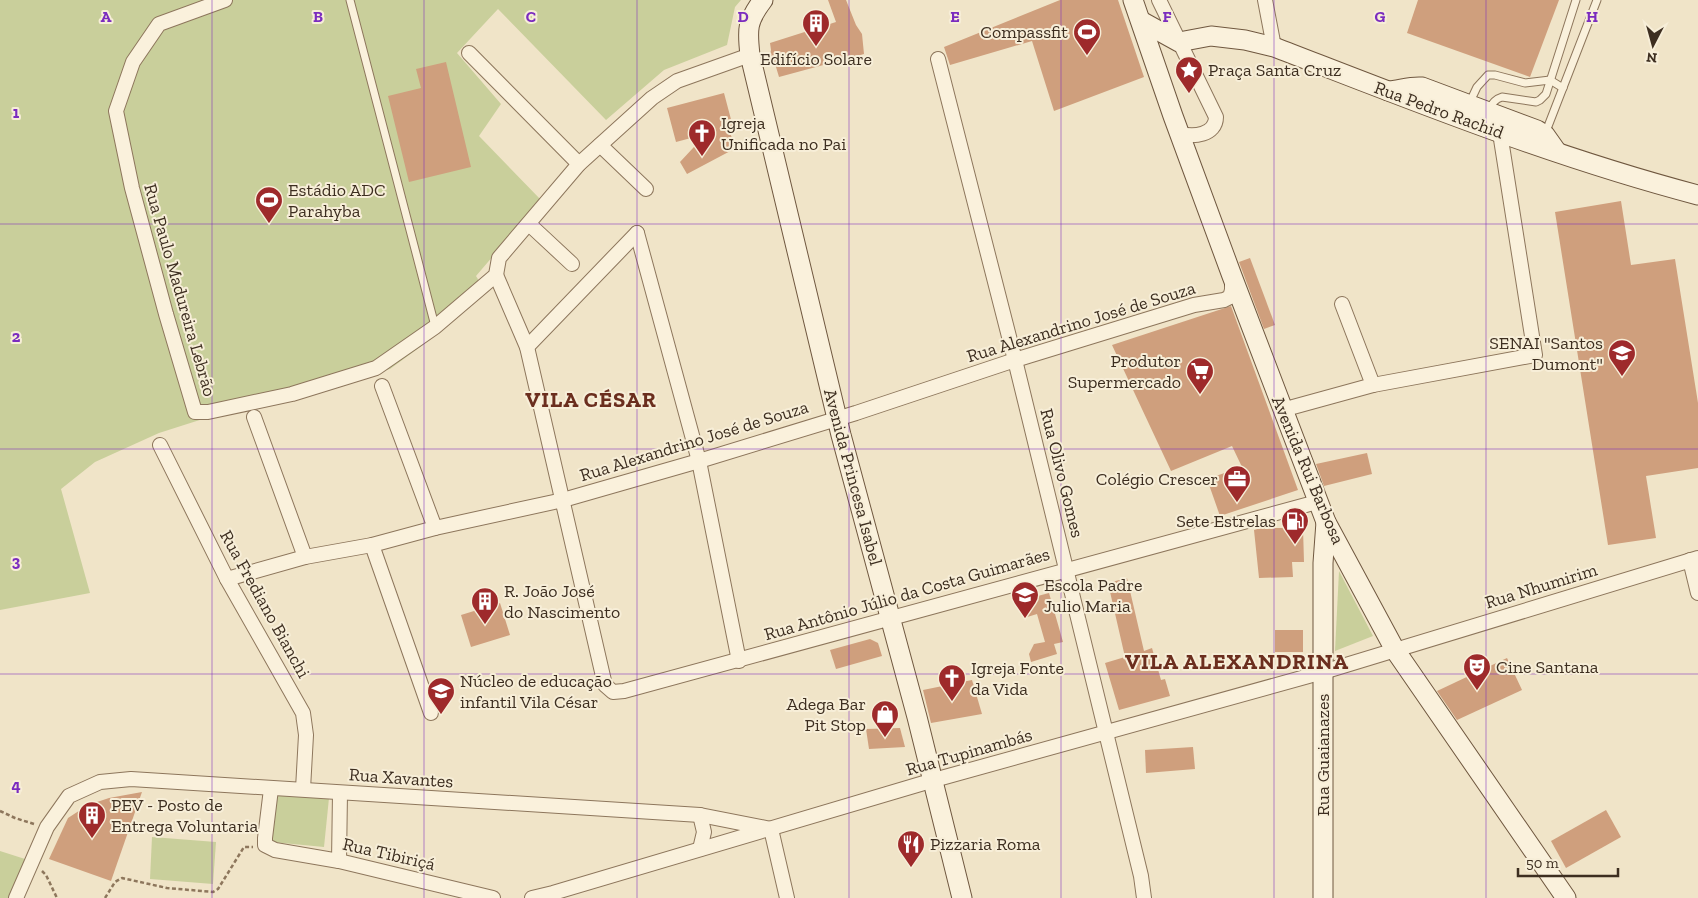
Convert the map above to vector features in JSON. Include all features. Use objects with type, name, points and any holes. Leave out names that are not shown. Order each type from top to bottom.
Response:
[{"type":"main road","name":"Avenida Princesa Isabel","points":[[763,0],[752,17],[748,31],[750,55],[837,418],[934,780],[962,898]]},
{"type":"main road","name":"Avenida Rui Barbosa","points":[[1133,0],[1232,276],[1326,522],[1395,650],[1566,898]]},
{"type":"main road","points":[[1142,21],[1179,42],[1159,71]]},
{"type":"main road","name":"Rua Pedro Rachid","points":[[1179,42],[1211,36],[1246,40],[1274,47],[1500,133],[1609,170],[1698,195]]},
{"type":"main road","points":[[1388,91],[1402,90],[1411,86],[1422,87],[1537,130],[1545,135],[1558,152]]},
{"type":"main road","name":"Rua Guaianazes","points":[[1323,898],[1323,563],[1326,522]]},
{"type":"street","name":"Rua Paulo Madureira Lebrão","points":[[225,0],[159,24],[133,62],[116,111],[132,188],[195,412],[208,412],[292,394],[376,368],[436,327],[496,275],[499,258],[579,164],[652,98],[677,81],[750,55]]},
{"type":"street","points":[[1159,0],[1216,117],[1216,124],[1211,130],[1195,136],[1180,133]]},
{"type":"street","points":[[1265,0],[1274,47]]},
{"type":"street","points":[[469,53],[579,164]]},
{"type":"street","name":"Rua Olivo Gomes","points":[[938,59],[1067,569],[1141,876],[1144,898]]},
{"type":"street","points":[[1282,410],[1373,385],[1534,355],[1500,133]]},
{"type":"street","points":[[600,145],[646,189]]},
{"type":"street","points":[[529,224],[572,264]]},
{"type":"street","points":[[527,347],[637,233],[699,462],[738,660]]},
{"type":"street","points":[[496,275],[527,347],[563,500]]},
{"type":"street","name":"Rua Alexandrino José de Souza","points":[[227,579],[305,557],[372,546],[435,528],[563,500],[699,462],[1015,360],[1194,305],[1224,300],[1230,296],[1232,290],[1232,276]]},
{"type":"street","points":[[1342,304],[1373,385]]},
{"type":"street","points":[[382,386],[435,528]]},
{"type":"street","points":[[254,417],[305,557]]},
{"type":"street","name":"Rua Frediano Bianchi","points":[[160,445],[227,579],[303,713],[306,735],[303,789]]},
{"type":"street","name":"Rua Antônio Júlio da Costa Guimarães","points":[[563,500],[605,685],[613,692],[624,691],[890,620],[1067,569],[1317,502]]},
{"type":"street","points":[[372,546],[431,713]]},
{"type":"street","points":[[1694,559],[1698,593]]},
{"type":"street","name":"Rua Nhumirim","points":[[1395,650],[1694,559]]},
{"type":"street","name":"Rua Tupinambás","points":[[532,898],[552,896],[700,849],[934,780],[1323,672],[1395,650]]},
{"type":"street","name":"Rua Xavantes","points":[[16,898],[47,827],[69,796],[100,782],[131,779],[700,815],[772,829]]},
{"type":"street","points":[[270,848],[265,838],[271,789]]},
{"type":"street","points":[[339,861],[340,793]]},
{"type":"street","points":[[700,815],[704,832],[700,849]]},
{"type":"street","points":[[772,829],[787,898]]},
{"type":"street","name":"Rua Tibiriçá","points":[[270,848],[339,861],[493,898]]},
{"type":"lane","points":[[350,0],[436,327]]},
{"type":"lane","points":[[1488,111],[1497,98],[1502,97],[1529,102],[1540,100],[1546,94],[1576,0]]},
{"type":"lane","points":[[1545,135],[1597,0]]},
{"type":"lane","points":[[1468,104],[1477,86],[1488,76],[1495,75],[1524,83],[1550,80],[1563,88]]},
{"type":"path","points":[[0,811],[47,827]]},
{"type":"path","points":[[105,898],[115,882],[122,878],[167,888],[213,892],[218,889],[244,847],[270,848]]},
{"type":"path","points":[[32,863],[46,874],[57,898]]},
{"type":"green space","points":[[0,0],[741,0],[735,7],[727,45],[664,70],[606,120],[498,9],[457,53],[501,104],[479,136],[541,200],[476,276],[486,292],[435,336],[390,369],[253,403],[159,433],[95,462],[61,489],[90,593],[0,610]]},
{"type":"green space","points":[[1339,571],[1373,636],[1335,651]]},
{"type":"green space","points":[[277,793],[329,798],[324,847],[272,842]]},
{"type":"green space","points":[[152,837],[216,842],[213,884],[150,879]]},
{"type":"green space","points":[[0,851],[25,859],[8,898],[0,898]]},
{"type":"building","name":"Edifício Solare","points":[[828,0],[846,0],[856,25],[862,34],[864,54],[779,77],[770,55],[770,43],[836,22]]},
{"type":"building","name":"Compassfit","points":[[1060,0],[1118,0],[1144,77],[1054,111],[1032,41],[950,65],[944,47]]},
{"type":"building","points":[[1418,0],[1559,0],[1530,77],[1407,33]]},
{"type":"building","points":[[446,62],[471,167],[409,182],[388,96],[421,88],[416,69]]},
{"type":"building","points":[[724,93],[733,127],[728,128],[736,148],[687,174],[680,162],[706,134],[676,142],[667,108]]},
{"type":"building","points":[[1621,201],[1631,265],[1675,259],[1698,403],[1698,468],[1646,476],[1656,538],[1608,545],[1555,212]]},
{"type":"building","points":[[1250,258],[1275,325],[1264,329],[1239,262]]},
{"type":"building","name":"Produtor Supermercado","points":[[1231,306],[1298,490],[1220,516],[1207,479],[1242,467],[1232,446],[1171,471],[1112,345]]},
{"type":"building","points":[[1367,453],[1372,474],[1324,486],[1316,464]]},
{"type":"building","points":[[1268,526],[1268,528],[1303,528],[1304,562],[1292,562],[1293,577],[1259,578],[1254,530]]},
{"type":"building","points":[[1127,578],[1144,651],[1152,648],[1161,680],[1165,679],[1170,696],[1119,710],[1105,663],[1125,657],[1108,583]]},
{"type":"building","points":[[1049,593],[1063,642],[1054,644],[1057,654],[1031,662],[1029,654],[1034,644],[1045,642],[1037,614],[1024,618],[1019,601]]},
{"type":"building","name":"R. João José do Nascimento","points":[[500,603],[510,635],[471,647],[461,615]]},
{"type":"building","points":[[1275,630],[1303,630],[1303,652],[1275,652]]},
{"type":"building","points":[[870,639],[878,643],[882,656],[836,669],[830,650]]},
{"type":"building","name":"Cine Santana","points":[[1507,658],[1522,690],[1457,720],[1437,691]]},
{"type":"building","name":"Igreja Fonte da Vida","points":[[972,680],[982,714],[931,723],[923,690]]},
{"type":"building","name":"Adega Bar Pit Stop","points":[[900,728],[905,747],[869,749],[866,729]]},
{"type":"building","points":[[1193,747],[1195,769],[1146,773],[1145,750]]},
{"type":"building","name":"PEV - Posto de Entrega Voluntaria","points":[[142,792],[111,881],[49,859],[68,818],[88,805],[109,798]]},
{"type":"building","points":[[1606,810],[1621,837],[1566,868],[1551,841]]},
{"type":"place","name":"Edifício Solare","points":[[816,47]]},
{"type":"place","name":"Compassfit","points":[[1087,56]]},
{"type":"place","name":"Praça Santa Cruz","points":[[1189,94]]},
{"type":"place","name":"Igreja Unificada no Pai","points":[[702,157]]},
{"type":"place","name":"Estádio ADC Parahyba","points":[[269,224]]},
{"type":"place","name":"SENAI \"Santos Dumont\"","points":[[1622,377]]},
{"type":"place","name":"Produtor Supermercado","points":[[1200,395]]},
{"type":"place","name":"Colégio Crescer","points":[[1237,503]]},
{"type":"place","name":"Sete Estrelas","points":[[1295,545]]},
{"type":"place","name":"Escola Padre Julio Maria","points":[[1025,619]]},
{"type":"place","name":"R. João José do Nascimento","points":[[485,625]]},
{"type":"place","name":"Cine Santana","points":[[1477,691]]},
{"type":"place","name":"Igreja Fonte da Vida","points":[[952,702]]},
{"type":"place","name":"Núcleo de educação infantil Vila César","points":[[441,715]]},
{"type":"place","name":"Adega Bar Pit Stop","points":[[885,738]]},
{"type":"place","name":"PEV - Posto de Entrega Voluntaria","points":[[92,839]]},
{"type":"place","name":"Pizzaria Roma","points":[[911,868]]},
{"type":"district","name":"VILA CÉSAR","points":[[591,399]]},
{"type":"district","name":"VILA ALEXANDRINA","points":[[1237,661]]}]
